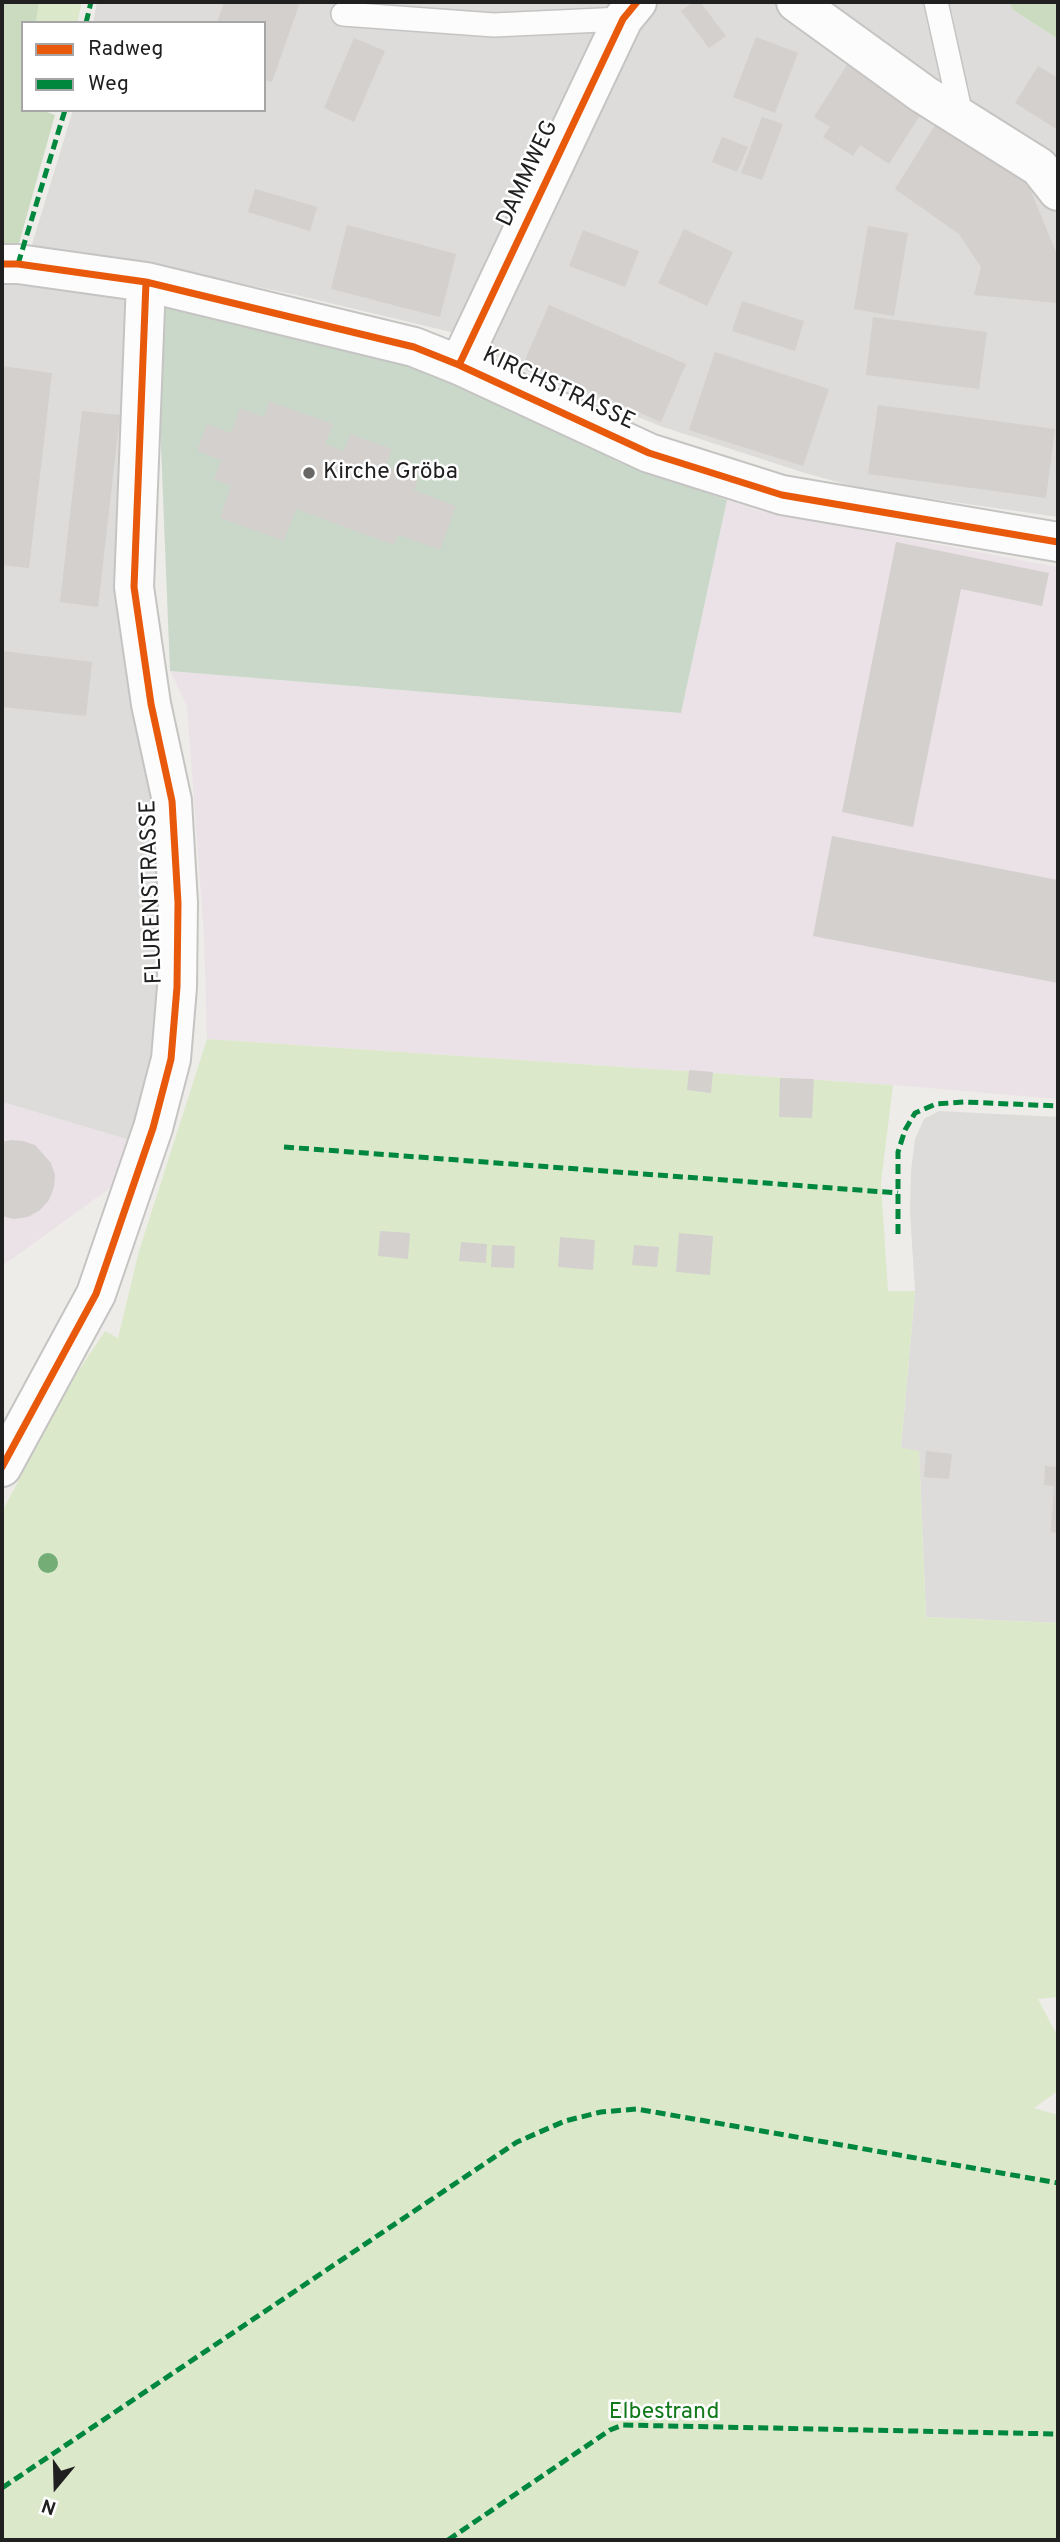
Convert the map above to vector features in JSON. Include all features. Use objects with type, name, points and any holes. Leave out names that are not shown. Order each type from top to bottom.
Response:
[{"type":"street","points":[[796,2],[923,94],[1039,167],[1058,191]]},
{"type":"street","name":"DAMMWEG","points":[[459,365],[630,10]]},
{"type":"street","name":"KIRCHSTRASSE","points":[[2,264],[146,282],[414,347],[649,453],[782,495],[1058,542]]},
{"type":"street","name":"FLURENSTRASSE","points":[[2,1468],[96,1294],[153,1128],[171,1059],[177,987],[178,915],[172,801],[151,704],[134,587],[146,282]]},
{"type":"lane","points":[[936,2],[962,118]]},
{"type":"lane","points":[[343,14],[494,24],[630,10]]},
{"type":"shaded area","points":[[97,2],[1009,2],[1013,10],[1058,39],[1058,517],[863,489],[805,473],[660,426],[512,365],[455,333],[296,295],[144,263],[30,251],[72,112],[266,112],[266,21],[93,21]]},
{"type":"shaded area","points":[[2,280],[134,296],[146,759],[159,882],[161,981],[151,1069],[129,1140],[2,1102]]},
{"type":"shaded area","points":[[727,500],[760,511],[1058,567],[1058,1099],[893,1085],[207,1039],[204,936],[187,706],[170,671],[681,713]]},
{"type":"shaded area","points":[[2,1102],[129,1140],[113,1186],[5,1264],[2,1273]]},
{"type":"shaded area","points":[[939,1111],[1058,1117],[1058,1623],[926,1617],[919,1452],[901,1448],[915,1291],[910,1212],[911,1171],[915,1139],[924,1119]]},
{"type":"green space","points":[[2,2],[39,2],[36,21],[21,21],[21,112],[47,112],[55,115],[18,247],[2,247]]},
{"type":"green space","points":[[39,2],[82,2],[77,21],[36,21]]},
{"type":"green space","points":[[1009,2],[1058,2],[1058,39],[1013,10]]},
{"type":"green space","points":[[155,297],[432,368],[497,397],[618,462],[727,500],[681,713],[170,671]]},
{"type":"green space","name":"Elbestrand","points":[[207,1039],[893,1085],[881,1183],[888,1291],[915,1291],[901,1448],[919,1451],[926,1617],[1058,1623],[1058,1997],[1038,1999],[1058,2037],[1058,2091],[1034,2108],[1058,2115],[1058,2540],[2,2540],[2,1512],[67,1388],[105,1331],[118,1338],[139,1251]]},
{"type":"building","points":[[224,2],[300,2],[272,82],[266,80],[266,21],[218,21]]},
{"type":"building","points":[[693,2],[700,2],[726,36],[709,48],[681,11]]},
{"type":"building","points":[[756,37],[798,53],[775,113],[733,97]]},
{"type":"building","points":[[354,38],[385,51],[354,122],[324,108]]},
{"type":"building","points":[[847,65],[922,112],[889,164],[860,145],[853,156],[823,137],[830,127],[814,117]]},
{"type":"building","points":[[1038,66],[1058,78],[1058,130],[1015,103]]},
{"type":"building","points":[[762,117],[783,124],[762,180],[741,173]]},
{"type":"building","points":[[937,122],[1026,179],[1058,257],[1058,303],[974,295],[981,267],[959,234],[895,189]]},
{"type":"building","points":[[722,137],[748,147],[737,172],[712,162]]},
{"type":"building","points":[[255,189],[317,207],[310,231],[248,212]]},
{"type":"building","points":[[347,225],[456,254],[440,317],[331,289]]},
{"type":"building","points":[[868,226],[908,233],[894,316],[854,309]]},
{"type":"building","points":[[684,229],[733,252],[707,306],[658,283]]},
{"type":"building","points":[[583,230],[639,251],[625,287],[569,266]]},
{"type":"building","points":[[742,301],[804,321],[795,351],[732,331]]},
{"type":"building","points":[[549,305],[686,364],[661,422],[524,362]]},
{"type":"building","points":[[873,317],[987,332],[979,389],[866,375]]},
{"type":"building","points":[[715,352],[829,389],[803,466],[689,430]]},
{"type":"building","points":[[2,366],[52,373],[29,568],[2,565]]},
{"type":"building","name":"Kirche Gröba","points":[[269,401],[333,424],[325,444],[344,451],[350,434],[392,449],[386,467],[418,479],[414,490],[456,506],[440,550],[398,535],[394,545],[296,509],[284,541],[220,518],[231,486],[214,479],[221,460],[197,451],[207,424],[231,433],[240,408],[264,417]]},
{"type":"building","points":[[878,405],[1055,429],[1046,498],[868,474]]},
{"type":"building","points":[[82,411],[120,415],[98,607],[60,602]]},
{"type":"building","points":[[896,542],[1049,573],[1042,606],[961,589],[913,827],[842,812]]},
{"type":"building","points":[[2,651],[92,662],[86,716],[2,707]]},
{"type":"building","points":[[832,836],[1058,880],[1058,983],[813,936]]},
{"type":"building","points":[[689,1070],[713,1072],[711,1093],[687,1090]]},
{"type":"building","points":[[780,1078],[814,1079],[812,1118],[779,1117]]},
{"type":"building","points":[[11,1140],[35,1145],[51,1163],[55,1175],[49,1200],[40,1210],[28,1217],[14,1219],[2,1216],[2,1142]]},
{"type":"building","points":[[380,1231],[410,1233],[408,1259],[378,1256]]},
{"type":"building","points":[[679,1233],[713,1236],[710,1275],[676,1272]]},
{"type":"building","points":[[560,1237],[595,1240],[593,1270],[558,1267]]},
{"type":"building","points":[[461,1242],[487,1244],[486,1263],[459,1261]]},
{"type":"building","points":[[492,1245],[515,1246],[514,1268],[491,1267]]},
{"type":"building","points":[[634,1245],[659,1247],[657,1267],[632,1265]]},
{"type":"building","points":[[926,1451],[952,1454],[949,1479],[924,1477]]},
{"type":"building","points":[[1045,1466],[1058,1467],[1058,1533],[1051,1532],[1054,1486],[1044,1485]]},
{"type":"marked path","points":[[86,21],[91,2]]},
{"type":"marked path","points":[[18,264],[64,112]]},
{"type":"marked path","points":[[898,1234],[898,1152],[905,1130],[915,1113],[936,1104],[964,1102],[1058,1106]]},
{"type":"marked path","points":[[284,1147],[898,1193]]},
{"type":"marked path","points":[[2,2488],[517,2142],[565,2121],[601,2112],[637,2109],[1058,2183]]},
{"type":"marked path","points":[[448,2540],[610,2430],[623,2425],[1058,2434]]},
{"type":"cycle path","points":[[459,365],[623,19],[637,2]]},
{"type":"cycle path","points":[[2,264],[146,282],[414,347],[649,453],[782,495],[1058,542]]},
{"type":"cycle path","points":[[2,1467],[96,1294],[153,1128],[171,1059],[177,987],[178,903],[172,801],[151,704],[134,587],[146,282]]},
{"type":"place","name":"Kirche Gröba","points":[[309,473]]}]
